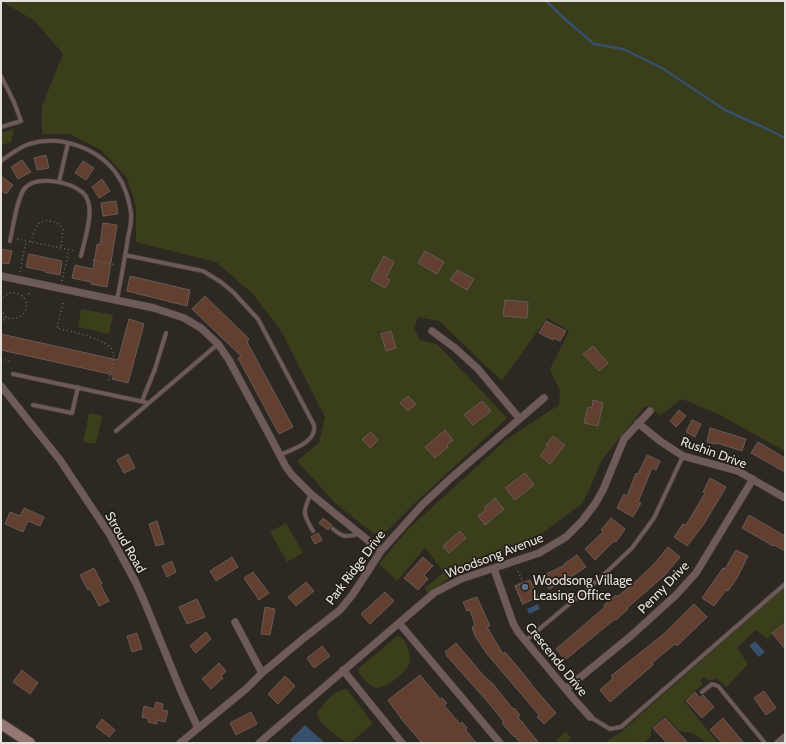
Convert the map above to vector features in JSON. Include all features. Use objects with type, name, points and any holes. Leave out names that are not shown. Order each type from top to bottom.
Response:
[{"type":"main road","points":[[1,724],[30,743]]},
{"type":"street","points":[[1,276],[154,308],[184,318],[201,328],[218,344],[229,360],[292,475],[310,494],[381,551]]},
{"type":"street","points":[[432,331],[455,348],[478,369],[519,418]]},
{"type":"street","name":"Stroud Road","points":[[1,386],[60,460],[110,535],[136,583],[180,691],[198,728]]},
{"type":"street","name":"Park Ridge Drive","points":[[180,743],[246,689],[262,673],[312,631],[340,610],[353,594],[381,551],[423,504],[519,418],[544,398]]},
{"type":"street","name":"Woodsong Avenue","points":[[259,743],[434,593],[461,579],[539,554],[566,537],[582,522],[595,504],[603,490],[624,439],[650,411]]},
{"type":"street","name":"Rushin Drive","points":[[638,423],[660,441],[683,456],[738,471],[785,498]]},
{"type":"street","name":"Penny Drive","points":[[566,689],[632,635],[676,595],[696,573],[753,479]]},
{"type":"street","name":"Crescendo Drive","points":[[494,569],[513,623],[525,641],[590,717]]},
{"type":"street","points":[[235,622],[262,673]]},
{"type":"street","points":[[400,623],[500,743]]},
{"type":"street","points":[[343,670],[402,743]]},
{"type":"street","points":[[778,743],[785,737]]},
{"type":"lane","points":[[1,76],[21,120],[1,127]]},
{"type":"lane","points":[[1,161],[29,144],[48,141],[68,143],[99,156],[107,162],[119,176],[126,192],[132,218],[117,300]]},
{"type":"lane","points":[[59,182],[68,143]]},
{"type":"lane","points":[[10,241],[19,200],[25,188],[33,182],[59,182],[83,192],[89,203],[89,216],[81,256]]},
{"type":"lane","points":[[126,255],[203,271],[221,282],[233,292],[258,319],[314,425],[314,434],[307,442],[280,455]]},
{"type":"lane","points":[[142,401],[155,370],[166,333]]},
{"type":"lane","points":[[116,431],[218,344]]},
{"type":"lane","points":[[13,374],[150,403]]},
{"type":"lane","points":[[33,404],[72,413],[78,388]]},
{"type":"lane","points":[[525,641],[598,580],[632,548],[654,518],[683,456]]},
{"type":"lane","points":[[310,494],[304,506],[303,512],[313,531]]},
{"type":"lane","points":[[333,529],[342,536],[346,537],[360,534]]},
{"type":"lane","points":[[590,717],[610,729],[621,727],[785,584]]},
{"type":"lane","points":[[702,692],[712,684],[718,686],[765,743]]},
{"type":"path","points":[[31,242],[36,226],[40,222],[46,220],[51,221],[58,223],[63,229],[60,248]]},
{"type":"path","points":[[22,240],[70,250],[62,281]]},
{"type":"path","points":[[19,276],[26,241]]},
{"type":"path","points":[[93,260],[116,265]]},
{"type":"path","points":[[1,301],[4,296],[11,293],[20,294],[26,301],[26,310],[20,317],[12,319],[6,317],[1,310]]},
{"type":"path","points":[[62,303],[57,328],[106,343],[113,350],[108,382]]},
{"type":"path","points":[[1,322],[6,317]]},
{"type":"path","points":[[1,360],[10,361]]},
{"type":"path","points":[[518,571],[524,585]]},
{"type":"path","points":[[523,582],[514,586],[523,605]]},
{"type":"green space","points":[[1,1],[785,1],[785,451],[718,414],[682,399],[661,415],[645,406],[602,460],[583,503],[544,532],[454,575],[428,593],[425,588],[444,572],[425,548],[397,581],[379,564],[407,530],[508,438],[559,405],[560,391],[550,369],[569,331],[547,318],[502,381],[439,321],[418,317],[414,329],[420,340],[437,344],[507,418],[387,531],[374,534],[335,503],[297,461],[319,443],[325,417],[281,331],[252,293],[216,262],[136,242],[136,206],[127,178],[101,150],[69,134],[42,134],[42,106],[63,54],[35,21]]},
{"type":"green space","points":[[14,129],[11,142],[1,145],[1,133]]},
{"type":"green space","points":[[81,309],[113,315],[109,334],[78,327]]},
{"type":"green space","points":[[89,413],[102,416],[96,444],[83,442]]},
{"type":"green space","points":[[286,523],[303,553],[287,562],[270,532]]},
{"type":"green space","points":[[785,587],[785,621],[767,639],[756,630],[737,648],[748,664],[727,687],[716,678],[710,680],[704,677],[700,680],[703,684],[684,701],[718,743],[704,743],[704,741],[693,733],[679,731],[665,716],[651,728],[651,736],[644,743],[604,743],[621,732]]},
{"type":"green space","points":[[397,636],[404,640],[407,646],[410,663],[405,671],[392,682],[382,687],[374,687],[367,683],[358,672],[359,668]]},
{"type":"green space","points":[[347,689],[371,721],[372,725],[350,743],[342,740],[328,729],[317,716],[317,713],[333,694]]},
{"type":"green space","points":[[566,731],[571,738],[565,743],[558,743],[556,740]]},
{"type":"water","points":[[538,604],[540,609],[529,614],[527,609]]},
{"type":"water","points":[[755,641],[765,652],[759,657],[749,646]]},
{"type":"water","points":[[305,725],[325,743],[293,743],[290,740]]},
{"type":"building","points":[[46,155],[49,168],[37,170],[34,158]]},
{"type":"building","points":[[22,160],[31,172],[18,179],[11,167]]},
{"type":"building","points":[[83,161],[94,168],[86,180],[75,173]]},
{"type":"building","points":[[1,176],[13,185],[6,194],[1,191]]},
{"type":"building","points":[[102,179],[110,191],[99,198],[92,187]]},
{"type":"building","points":[[116,201],[118,214],[103,216],[101,203]]},
{"type":"building","points":[[103,223],[117,225],[107,287],[72,278],[75,265],[93,269],[97,244],[100,245]]},
{"type":"building","points":[[1,249],[12,251],[9,264],[1,263]]},
{"type":"building","points":[[425,251],[444,262],[437,274],[418,263]]},
{"type":"building","points":[[29,254],[62,261],[60,275],[26,267]]},
{"type":"building","points":[[384,256],[394,262],[386,278],[390,280],[385,288],[371,280]]},
{"type":"building","points":[[457,270],[474,279],[467,290],[450,280]]},
{"type":"building","points":[[130,276],[190,290],[187,306],[127,291]]},
{"type":"building","points":[[205,296],[249,339],[247,342],[293,427],[279,434],[238,358],[241,356],[192,309]]},
{"type":"building","points":[[505,300],[528,302],[527,318],[503,316]]},
{"type":"building","points":[[129,319],[144,324],[128,383],[112,379],[114,375],[1,350],[1,334],[118,360]]},
{"type":"building","points":[[546,321],[566,331],[560,341],[554,338],[553,340],[539,333]]},
{"type":"building","points":[[391,331],[396,348],[386,351],[381,334]]},
{"type":"building","points":[[593,346],[608,363],[599,371],[583,354]]},
{"type":"building","points":[[408,396],[416,404],[408,411],[400,403]]},
{"type":"building","points":[[593,400],[603,403],[598,426],[584,423],[588,407],[592,408]]},
{"type":"building","points":[[482,401],[491,411],[473,425],[464,415]]},
{"type":"building","points":[[679,410],[686,416],[676,427],[670,421]]},
{"type":"building","points":[[692,420],[701,424],[695,437],[686,432]]},
{"type":"building","points":[[710,428],[746,439],[742,451],[717,443],[707,442]]},
{"type":"building","points":[[445,430],[453,440],[447,445],[448,447],[435,458],[425,447]]},
{"type":"building","points":[[371,432],[378,440],[370,448],[362,439]]},
{"type":"building","points":[[553,436],[565,445],[550,464],[540,456],[548,446],[546,445]]},
{"type":"building","points":[[758,442],[785,458],[785,472],[751,453]]},
{"type":"building","points":[[128,454],[135,468],[124,473],[117,460]]},
{"type":"building","points":[[647,455],[660,461],[656,470],[652,468],[638,502],[641,503],[633,517],[617,508],[624,494],[627,496],[636,473],[638,474]]},
{"type":"building","points":[[525,473],[534,485],[515,500],[505,488]]},
{"type":"building","points":[[710,478],[726,487],[704,524],[687,546],[674,537],[683,524],[686,525],[705,493],[703,492]]},
{"type":"building","points":[[495,498],[504,509],[485,525],[478,516],[486,510],[484,508]]},
{"type":"building","points":[[24,508],[44,517],[40,526],[28,521],[23,532],[5,524],[10,512],[20,516]]},
{"type":"building","points":[[749,515],[785,536],[785,551],[774,545],[773,546],[742,528]]},
{"type":"building","points":[[323,518],[332,525],[328,530],[319,523]]},
{"type":"building","points":[[611,518],[625,529],[616,542],[614,541],[595,560],[585,549],[603,532],[601,530]]},
{"type":"building","points":[[157,521],[164,544],[156,546],[149,524]]},
{"type":"building","points":[[460,531],[466,538],[449,553],[443,546]]},
{"type":"building","points":[[318,533],[322,540],[315,544],[311,537]]},
{"type":"building","points":[[668,547],[680,557],[665,575],[627,608],[628,609],[616,620],[615,619],[565,660],[556,649],[605,607],[604,605],[632,585],[654,564]]},
{"type":"building","points":[[736,550],[748,556],[737,578],[728,591],[726,590],[714,606],[702,598],[723,568],[725,569]]},
{"type":"building","points":[[577,555],[586,567],[549,589],[542,576],[565,565],[564,564]]},
{"type":"building","points":[[232,557],[238,567],[216,581],[210,571]]},
{"type":"building","points":[[423,557],[433,566],[424,575],[428,579],[418,590],[404,578]]},
{"type":"building","points":[[172,561],[176,572],[167,577],[162,566]]},
{"type":"building","points":[[94,568],[109,601],[99,606],[90,589],[88,590],[80,575]]},
{"type":"building","points":[[253,572],[269,593],[259,600],[244,578]]},
{"type":"building","points":[[530,580],[538,597],[523,604],[515,586]]},
{"type":"building","points":[[306,582],[314,591],[296,606],[288,597]]},
{"type":"building","points":[[385,592],[394,601],[370,624],[361,614]]},
{"type":"building","points":[[477,597],[490,626],[487,627],[503,654],[505,652],[556,713],[544,724],[537,717],[539,715],[487,654],[475,636],[472,627],[475,625],[470,610],[467,611],[463,602]]},
{"type":"building","points":[[197,599],[205,617],[187,624],[179,607]]},
{"type":"building","points":[[694,604],[707,617],[677,646],[675,644],[652,663],[653,665],[610,702],[600,690],[613,678],[611,676],[665,633]]},
{"type":"building","points":[[265,607],[275,609],[270,635],[261,634]]},
{"type":"building","points":[[785,623],[785,649],[772,633]]},
{"type":"building","points":[[206,632],[211,639],[196,653],[190,646]]},
{"type":"building","points":[[137,633],[142,649],[132,652],[127,636]]},
{"type":"building","points":[[456,643],[483,675],[493,684],[513,709],[514,708],[520,715],[518,717],[539,743],[520,743],[502,723],[504,722],[487,701],[446,655],[447,654],[445,652]]},
{"type":"building","points":[[322,646],[330,656],[314,668],[307,658]]},
{"type":"building","points":[[219,663],[226,671],[221,676],[223,678],[211,689],[202,679]]},
{"type":"building","points":[[22,670],[38,683],[30,694],[13,682]]},
{"type":"building","points":[[420,675],[440,699],[442,698],[447,703],[444,705],[460,724],[462,722],[467,728],[465,729],[476,743],[422,743],[403,721],[388,700]]},
{"type":"building","points":[[285,676],[295,686],[278,704],[268,694]]},
{"type":"building","points":[[764,691],[776,708],[766,715],[754,698]]},
{"type":"building","points":[[695,692],[700,698],[703,695],[714,707],[702,718],[686,701]]},
{"type":"building","points":[[156,702],[163,704],[162,710],[168,711],[165,722],[157,720],[157,724],[148,722],[149,719],[142,717],[144,706],[154,709]]},
{"type":"building","points":[[251,712],[257,724],[236,735],[230,723]]},
{"type":"building","points":[[665,718],[688,743],[667,743],[653,728]]},
{"type":"building","points":[[723,718],[744,743],[722,743],[710,730]]},
{"type":"building","points":[[102,719],[115,730],[109,737],[96,727]]},
{"type":"waterway","points":[[546,1],[594,44],[623,49],[662,68],[725,110],[785,138]]},
{"type":"place","name":"Woodsong Village Leasing Office","points":[[525,587]]}]
